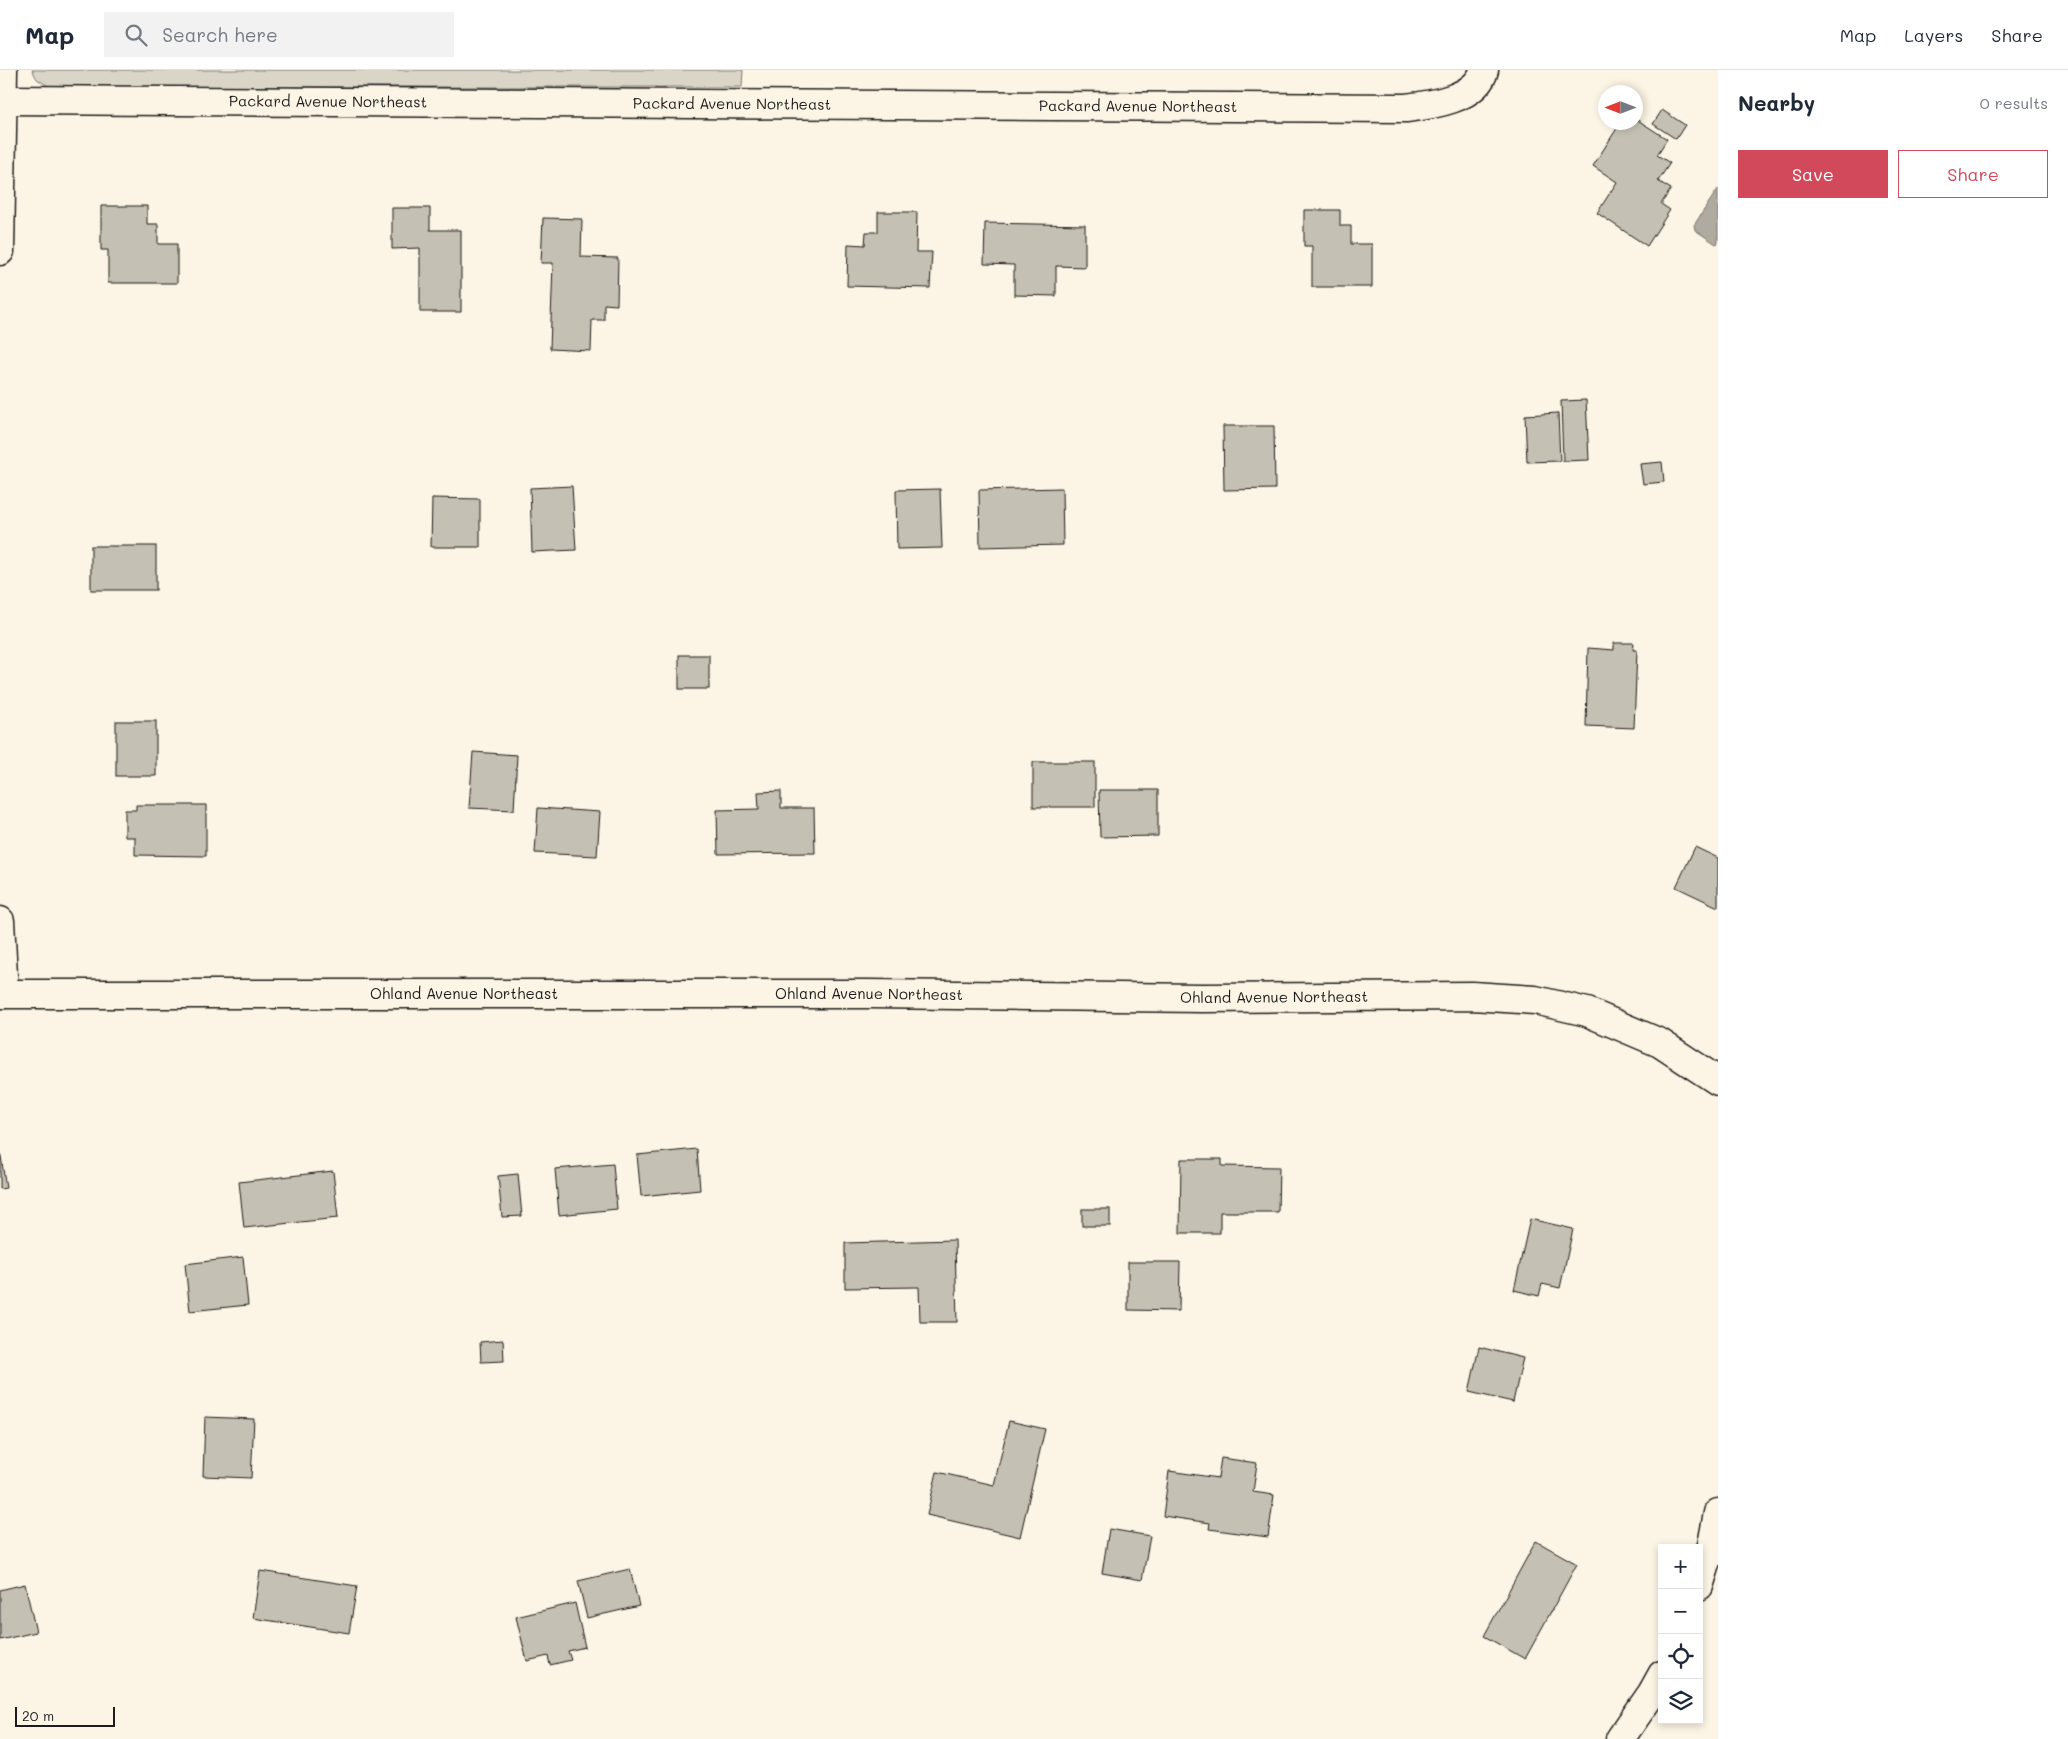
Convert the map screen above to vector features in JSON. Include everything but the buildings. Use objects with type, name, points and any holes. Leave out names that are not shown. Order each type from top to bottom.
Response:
[{"type":"street","points":[[0,252],[3,70]]},
{"type":"street","name":"Packard Avenue Northeast","points":[[2,100],[1406,108],[1433,105],[1464,94],[1483,76],[1484,70]]},
{"type":"street","points":[[0,921],[2,994]]},
{"type":"street","name":"Ohland Avenue Northeast","points":[[2,994],[869,994],[1202,998],[1472,996],[1535,1000],[1587,1012],[1660,1043],[1718,1081]]},
{"type":"street","points":[[1703,1573],[1712,1545],[1718,1513]]},
{"type":"street","points":[[1620,1739],[1660,1679]]},
{"type":"shaded area","points":[[32,70],[743,70],[742,87],[50,87],[37,79]]},
{"type":"shaded area","points":[[1718,189],[1718,243],[1716,244],[1695,230],[1694,225]]}]
